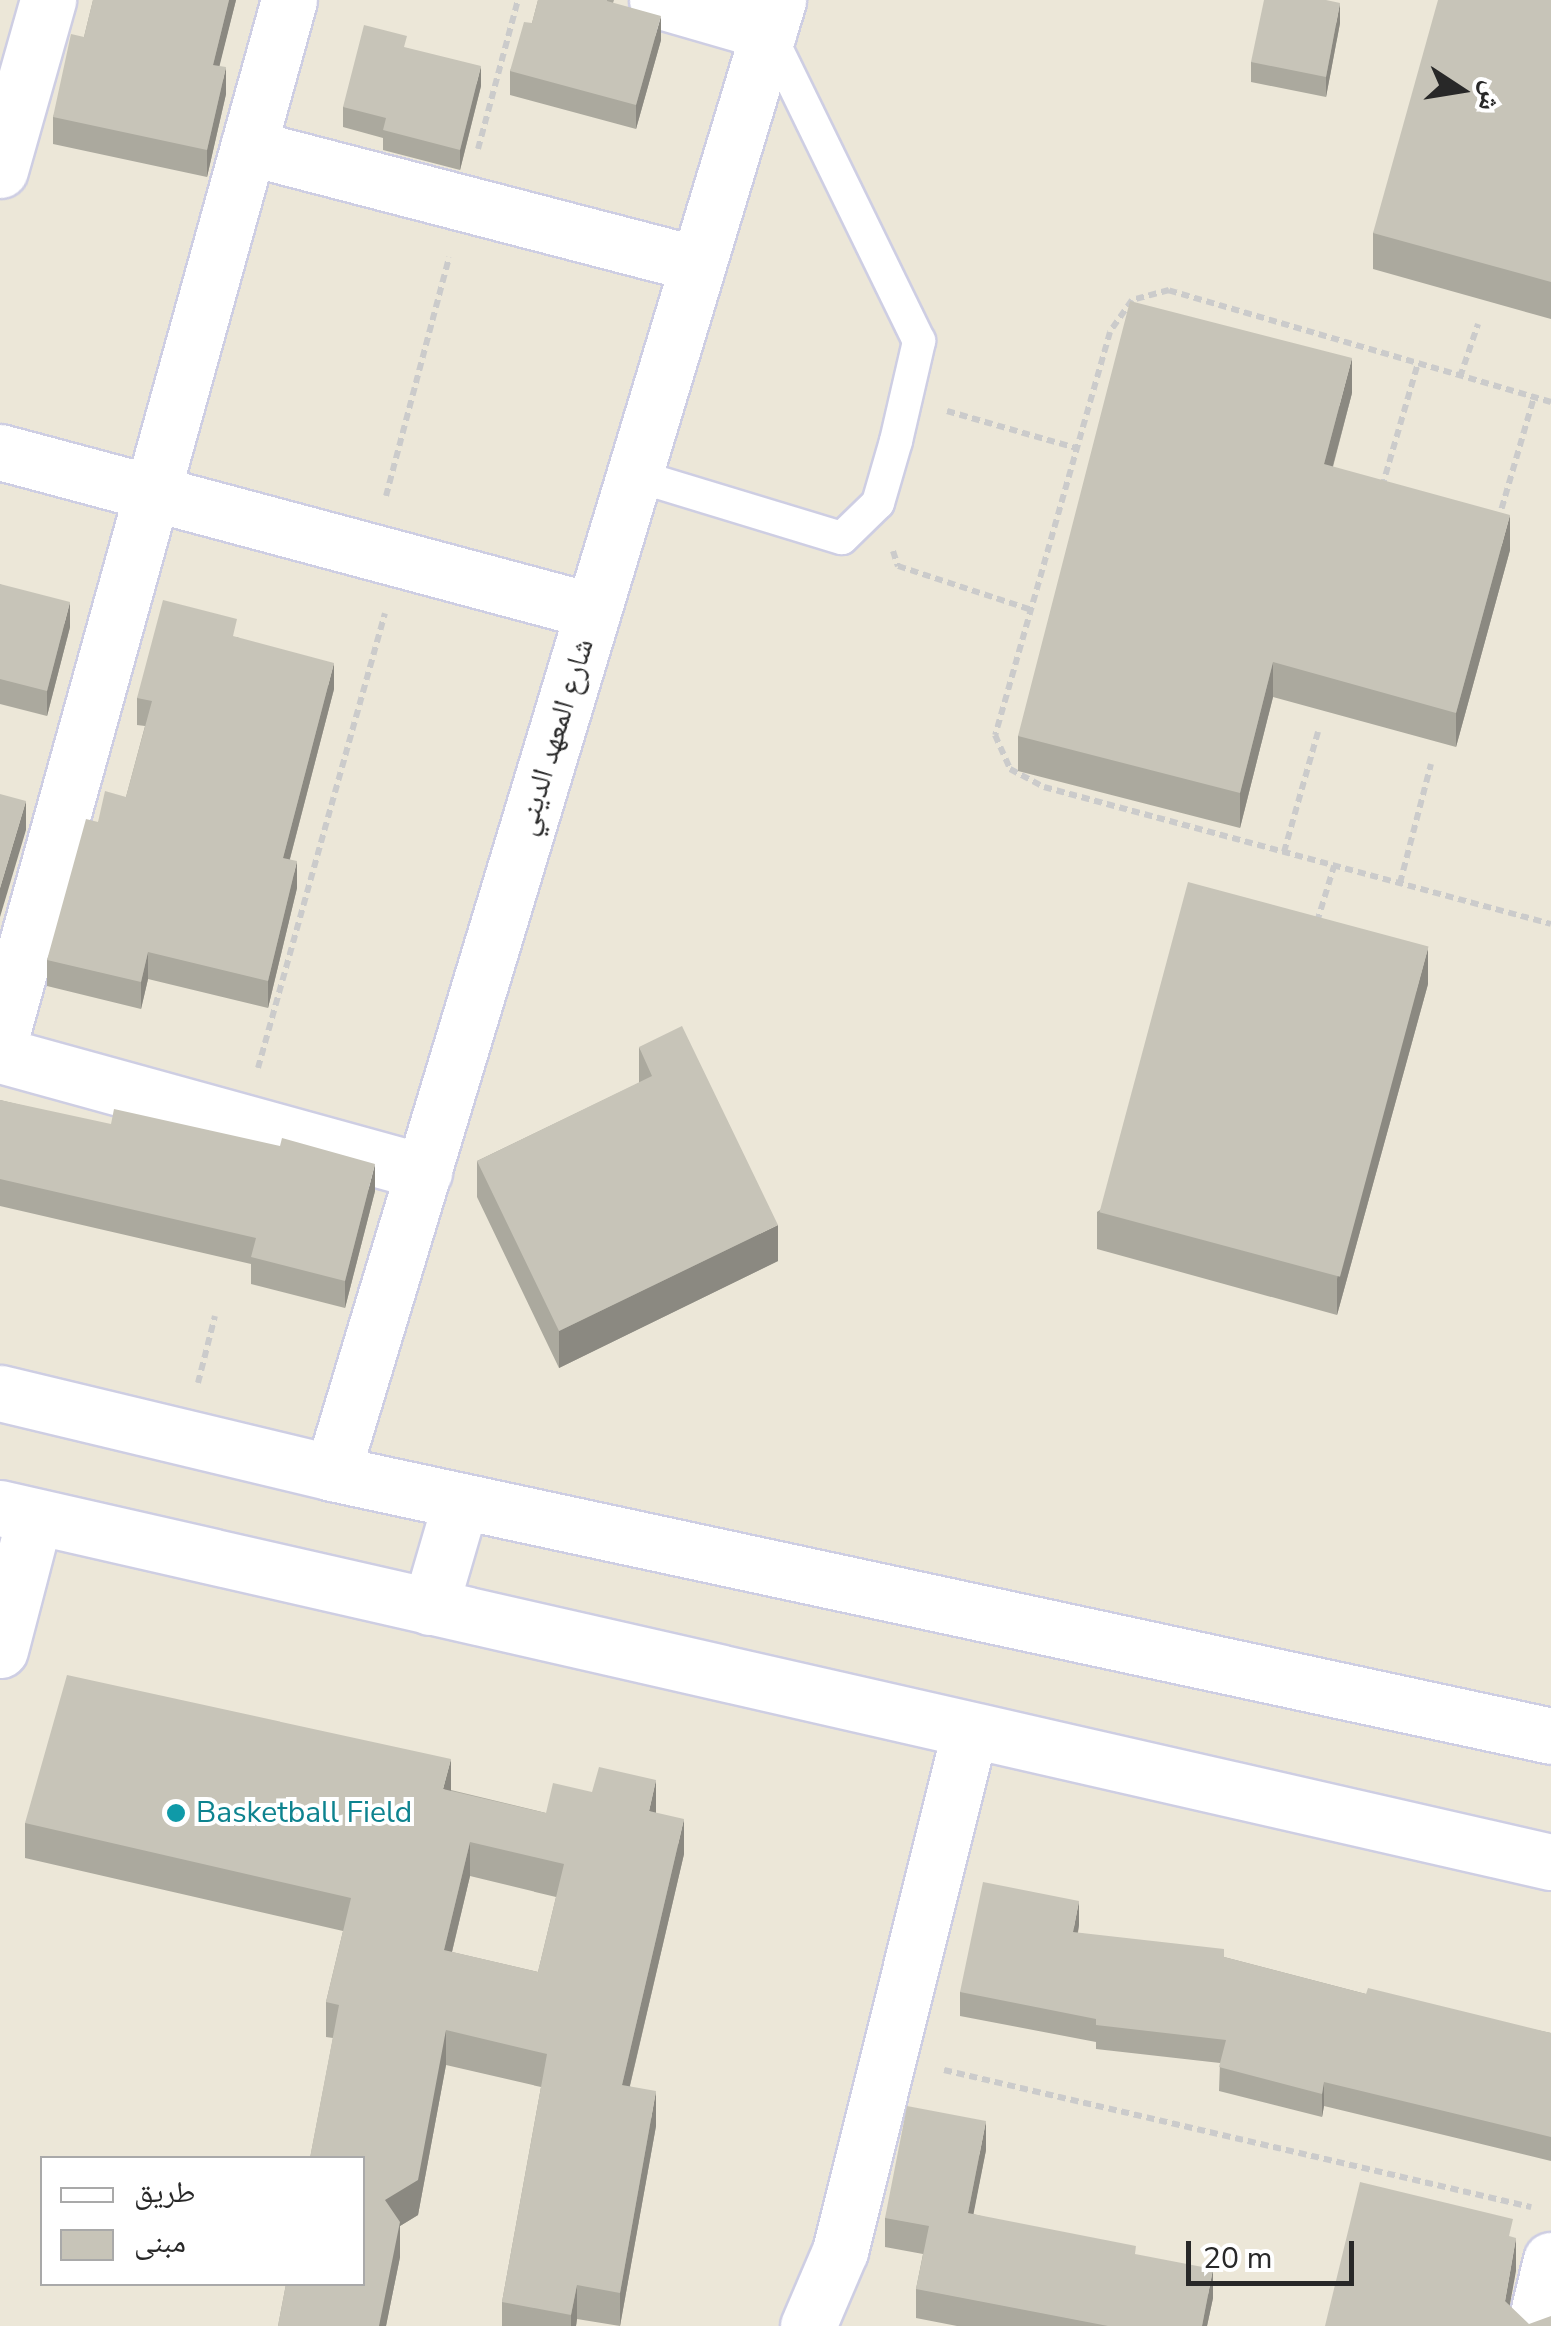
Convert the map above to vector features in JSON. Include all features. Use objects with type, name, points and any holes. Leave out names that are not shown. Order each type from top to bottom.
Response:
[{"type":"street","points":[[0,170],[48,0]]},
{"type":"street","points":[[0,1040],[289,0]]},
{"type":"street","points":[[656,0],[773,16]]},
{"type":"street","name":"شارع المعهد الديني","points":[[332,1473],[773,16]]},
{"type":"street","points":[[248,147],[698,264]]},
{"type":"street","points":[[0,452],[593,612]]},
{"type":"street","points":[[0,1055],[424,1172]]},
{"type":"street","points":[[0,1393],[332,1473],[1551,1736]]},
{"type":"street","points":[[430,1606],[461,1500]]},
{"type":"street","points":[[0,1650],[18,1512],[1551,1862]]},
{"type":"street","points":[[808,2326],[840,2251],[970,1730]]},
{"type":"street","points":[[1535,2326],[1551,2260]]},
{"type":"lane","points":[[634,476],[842,538],[878,502],[920,341],[773,16]]},
{"type":"path","points":[[243,1122],[385,556],[464,202],[518,0]]},
{"type":"path","points":[[1551,402],[1188,295],[1150,292],[1132,300],[1110,332],[995,734],[1010,769],[1044,787],[1551,924]]},
{"type":"path","points":[[1460,376],[1478,324]]},
{"type":"path","points":[[1379,498],[1418,362]]},
{"type":"path","points":[[1494,532],[1534,397]]},
{"type":"path","points":[[896,441],[948,410],[1076,448]]},
{"type":"path","points":[[878,502],[898,566],[1029,609]]},
{"type":"path","points":[[1284,852],[1318,732]]},
{"type":"path","points":[[1400,883],[1431,764]]},
{"type":"path","points":[[1315,930],[1334,866]]},
{"type":"path","points":[[184,1438],[215,1316]]},
{"type":"path","points":[[889,2058],[1551,2211]]},
{"type":"building","points":[[93,0],[229,0],[213,65],[226,67],[207,150],[53,117],[71,34],[84,37]]},
{"type":"building","points":[[538,0],[607,0],[661,16],[636,105],[510,71],[524,22],[532,23]]},
{"type":"building","points":[[1264,0],[1340,3],[1326,77],[1251,62]]},
{"type":"building","points":[[1438,0],[1551,0],[1551,282],[1373,233]]},
{"type":"building","points":[[364,25],[407,36],[404,47],[481,66],[460,150],[383,130],[386,118],[343,107]]},
{"type":"building","points":[[1130,301],[1352,358],[1324,464],[1510,515],[1456,713],[1273,662],[1240,793],[1018,736]]},
{"type":"building","points":[[0,584],[70,602],[47,691],[0,679]]},
{"type":"building","points":[[163,600],[237,619],[233,636],[334,663],[283,858],[297,861],[268,981],[148,952],[141,982],[47,960],[86,819],[98,822],[105,791],[126,797],[152,701],[137,698]]},
{"type":"building","points":[[0,794],[26,801],[0,888]]},
{"type":"building","points":[[1188,882],[1429,946],[1340,1277],[1099,1212]]},
{"type":"building","points":[[682,1026],[778,1225],[559,1331],[477,1161],[652,1076],[639,1047]]},
{"type":"building","points":[[0,1100],[111,1124],[114,1109],[280,1146],[282,1138],[375,1164],[345,1281],[251,1257],[256,1238],[0,1179]]},
{"type":"building","points":[[67,1675],[451,1759],[443,1789],[546,1813],[553,1783],[592,1792],[599,1767],[656,1780],[649,1811],[684,1819],[622,2085],[656,2091],[620,2293],[577,2285],[571,2315],[502,2302],[547,2054],[446,2030],[418,2180],[385,2200],[400,2222],[379,2326],[278,2326],[286,2286],[365,2286],[365,2156],[310,2156],[339,2005],[326,2002],[351,1898],[25,1823]],"holes":[[[470,1842],[564,1864],[538,1972],[444,1950]]]},
{"type":"building","points":[[983,1882],[1079,1901],[1073,1932],[1224,1949],[1224,1957],[1366,1994],[1368,1988],[1551,2033],[1551,2137],[1324,2082],[1322,2094],[1219,2067],[1226,2040],[1096,2025],[1096,2019],[960,1992]]},
{"type":"building","points":[[907,2106],[986,2121],[968,2213],[1136,2246],[1135,2254],[1213,2269],[1202,2326],[1108,2326],[916,2289],[929,2226],[885,2218]]},
{"type":"building","points":[[1360,2182],[1513,2219],[1509,2236],[1516,2238],[1505,2301],[1529,2324],[1551,2316],[1551,2326],[1325,2326]]},
{"type":"place","name":"Basketball Field","points":[[176,1813]]}]
